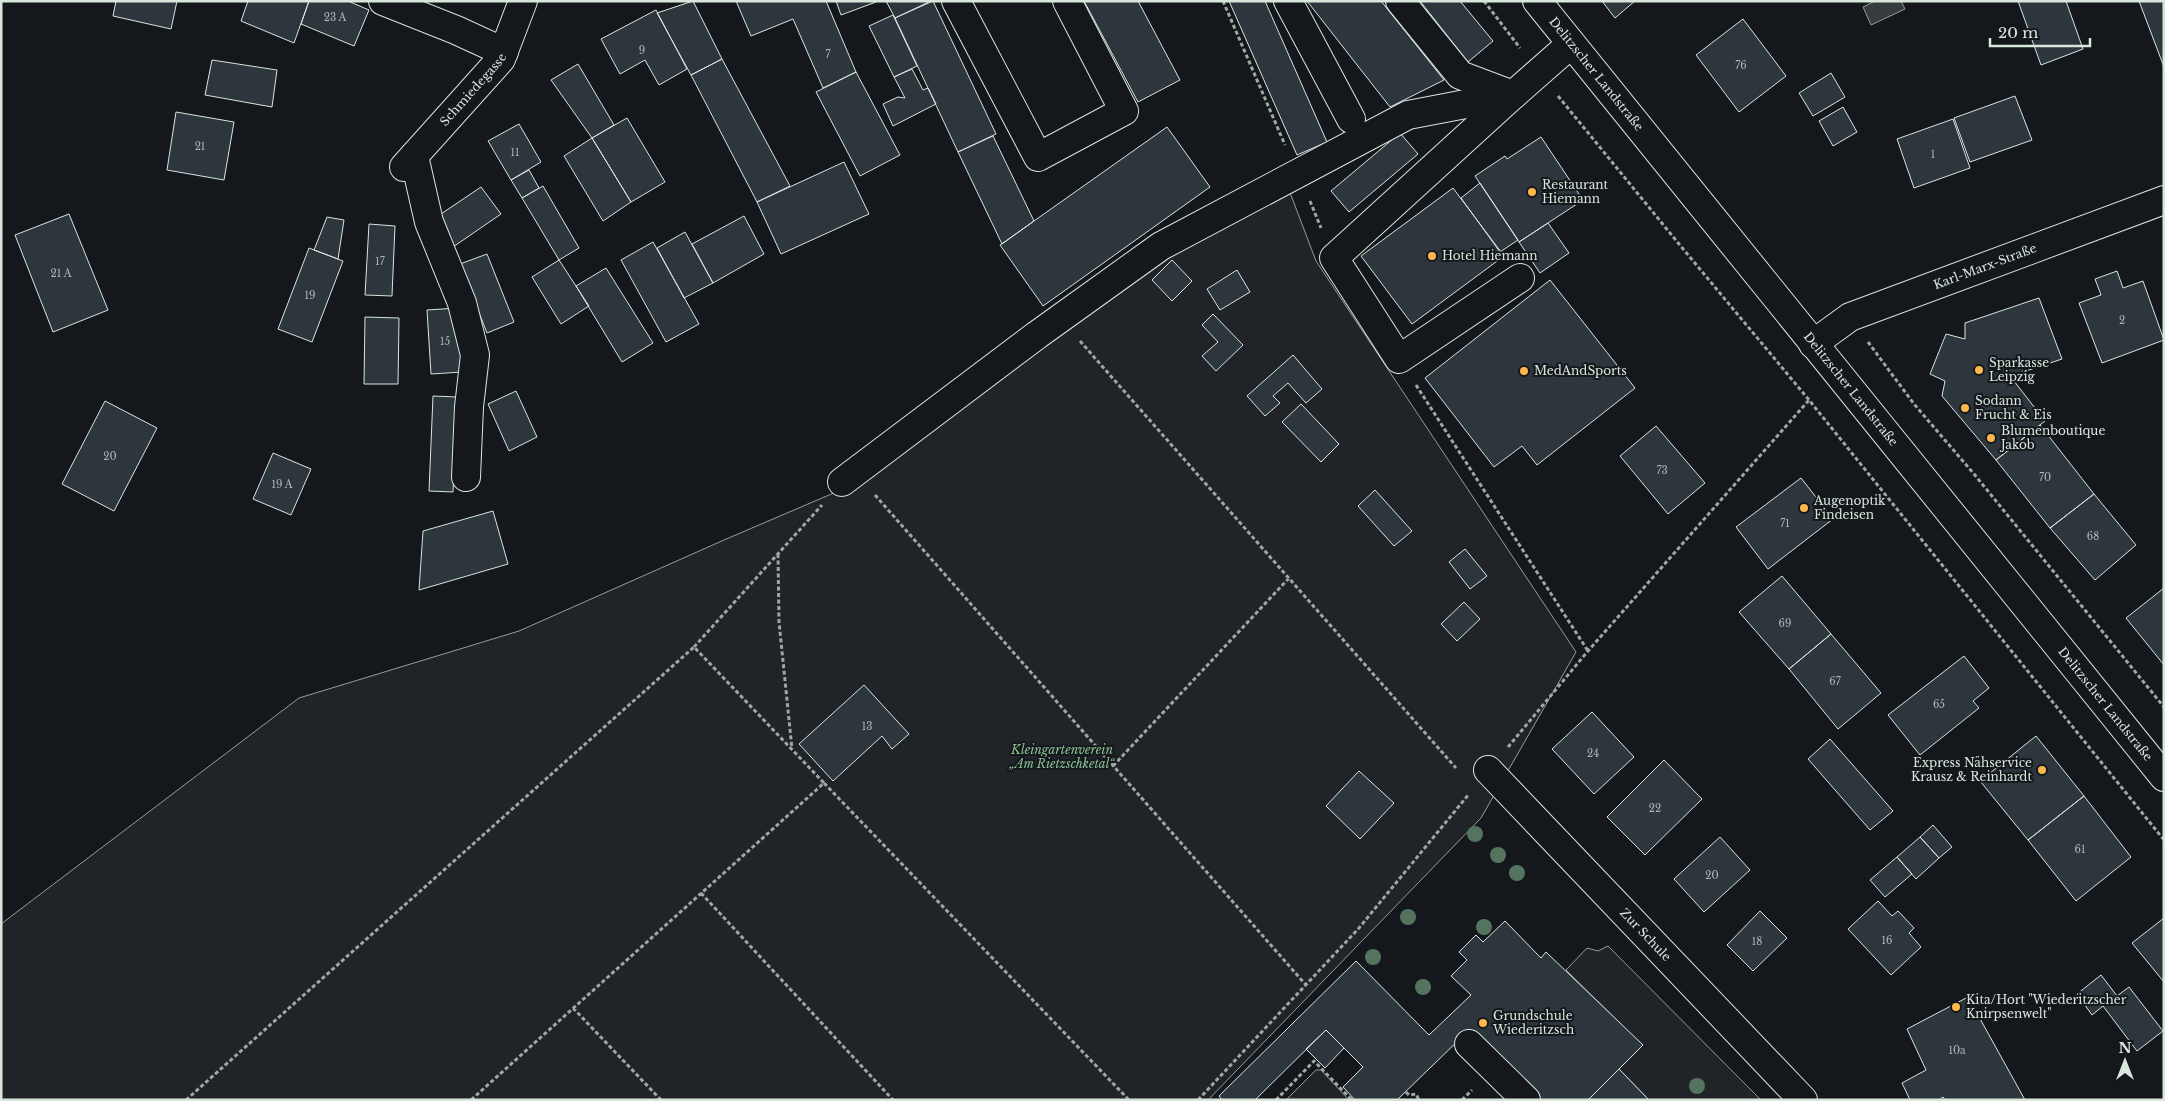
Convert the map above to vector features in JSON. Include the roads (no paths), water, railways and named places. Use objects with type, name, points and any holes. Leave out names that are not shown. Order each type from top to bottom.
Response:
[{"type":"street","points":[[383,1],[504,52]]},
{"type":"street","name":"Schmiedegasse","points":[[466,477],[469,407],[475,356],[462,303],[429,222],[409,162],[501,59],[523,1]]},
{"type":"street","points":[[959,2],[1038,157],[1124,111],[1067,1]]},
{"type":"street","points":[[1288,1],[1351,119]]},
{"type":"street","points":[[1400,1],[1460,75],[1513,95]]},
{"type":"street","name":"Delitzscher Landstraße","points":[[1536,1],[2164,776]]},
{"type":"street","points":[[1520,278],[1399,359],[1334,258],[1571,44]]},
{"type":"street","points":[[849,477],[1060,318],[1161,246],[1408,115],[1513,95]]},
{"type":"street","name":"Karl-Marx-Straße","points":[[1813,344],[1850,317],[2164,200]]},
{"type":"street","name":"Zur Schule","points":[[1481,779],[1803,1100]]},
{"type":"street","points":[[1470,1044],[1526,1100]]},
{"type":"place","name":"Restaurant Hiemann","points":[[1532,192]]},
{"type":"place","name":"Hotel Hiemann","points":[[1432,256]]},
{"type":"place","name":"Sparkasse Leipzig","points":[[1979,370]]},
{"type":"place","name":"MedAndSports","points":[[1524,371]]},
{"type":"place","name":"Sodann Frucht & Eis","points":[[1965,408]]},
{"type":"place","name":"Blumenboutique Jakob","points":[[1991,438]]},
{"type":"place","name":"Augenoptik Findeisen","points":[[1804,508]]},
{"type":"place","name":"Express Nähservice Krausz & Reinhardt","points":[[2042,770]]},
{"type":"place","name":"Kita/Hort \"Wiederitzscher Knirpsenwelt\"","points":[[1956,1007]]},
{"type":"place","name":"Grundschule Wiederitzsch","points":[[1483,1023]]},
{"type":"park label","name":"Kleingartenverein „Am Rietzschketal“","points":[[1062,757]]}]
